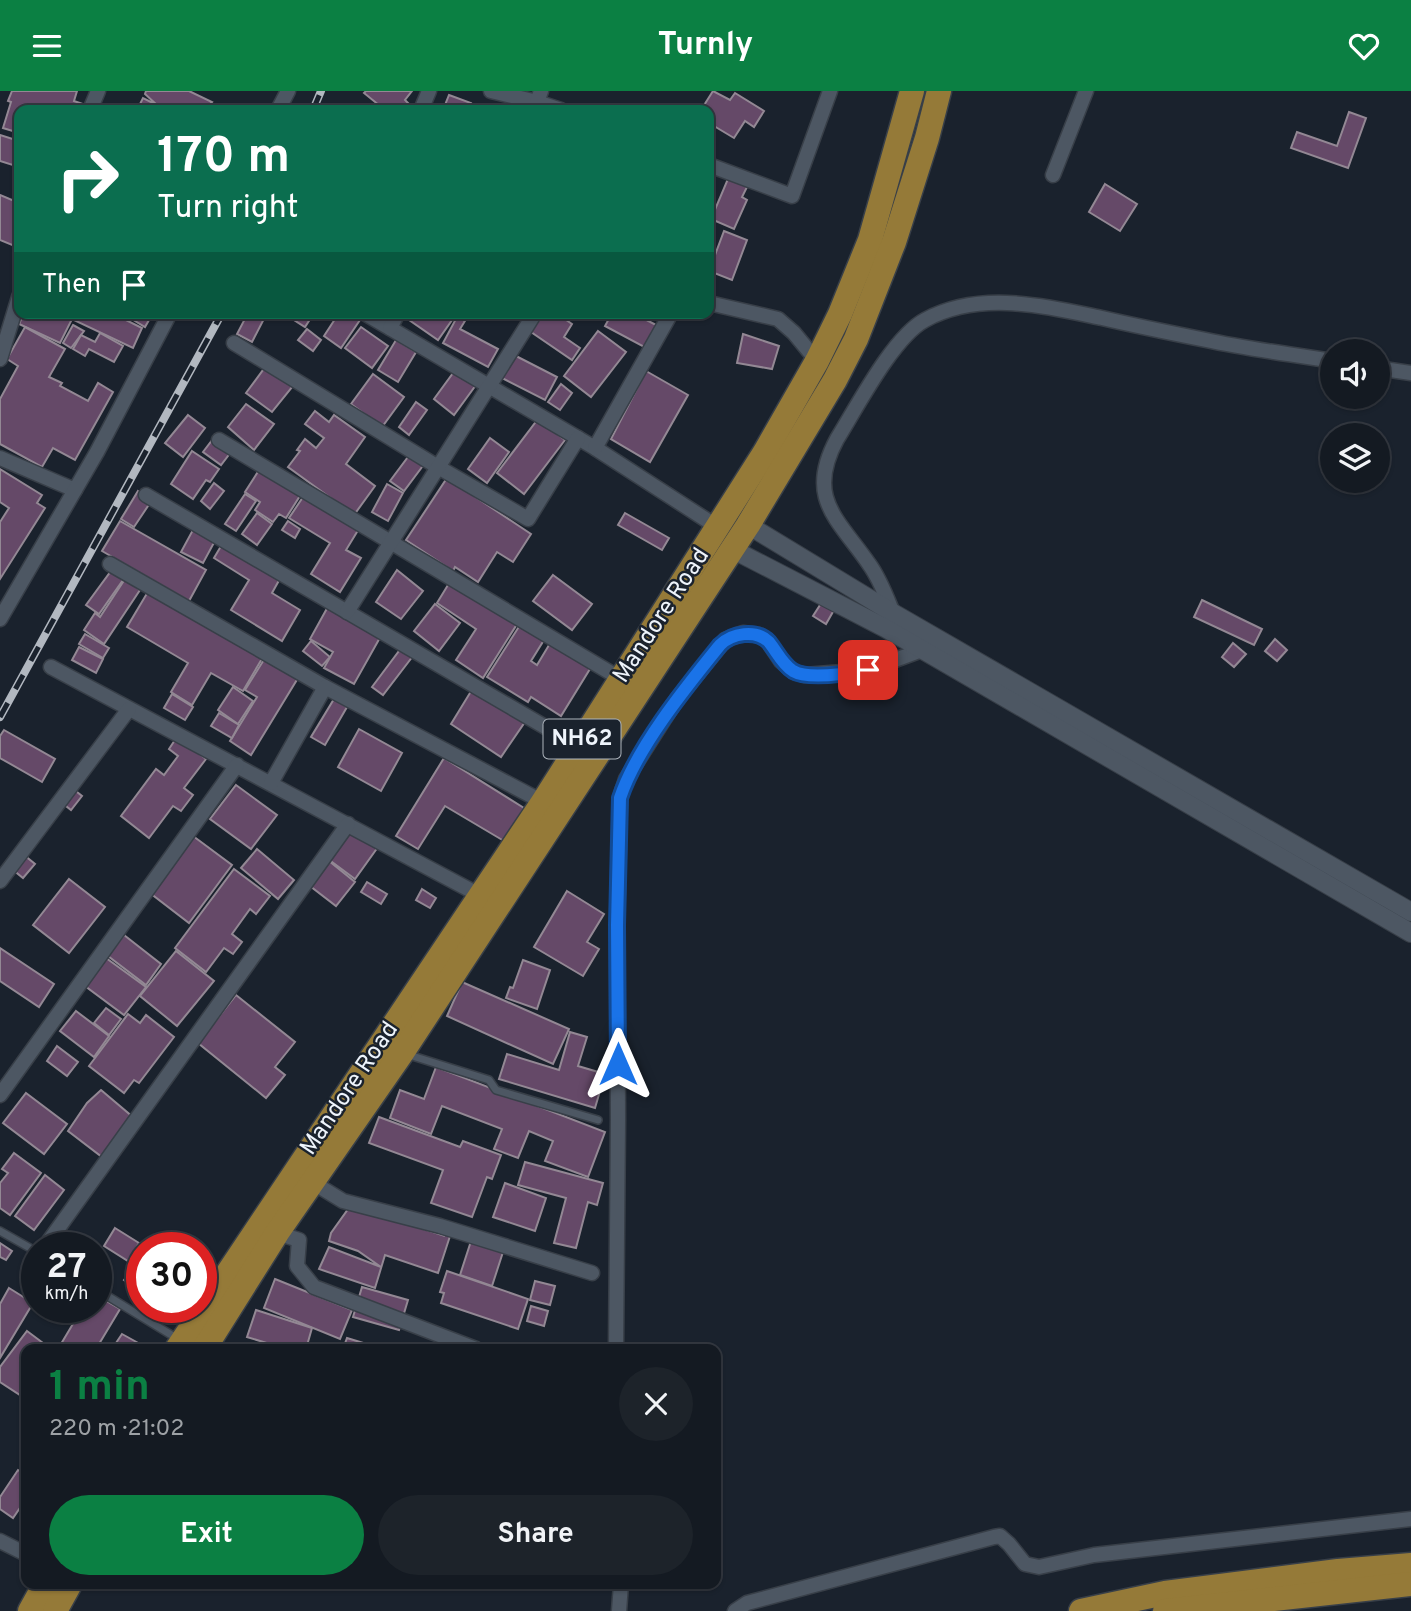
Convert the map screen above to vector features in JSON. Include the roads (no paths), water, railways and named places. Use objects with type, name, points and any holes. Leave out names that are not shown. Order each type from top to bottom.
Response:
[{"type":"highway","name":"Mandore Road","points":[[190,1344],[277,1233],[402,1053],[542,802],[765,452],[817,361],[840,314],[870,240],[912,91]]},
{"type":"highway","name":"Mandore Road","points":[[189,1344],[489,900],[748,525],[835,380],[856,339],[894,242],[939,91]]},
{"type":"highway","points":[[1081,1611],[1165,1593],[1338,1571],[1411,1565]]},
{"type":"highway","points":[[1167,1611],[1411,1584]]},
{"type":"highway","points":[[30,1611],[41,1589]]},
{"type":"highway","points":[[55,1611],[66,1589]]},
{"type":"street","points":[[491,91],[539,96]]},
{"type":"street","points":[[714,167],[792,196],[830,91]]},
{"type":"street","points":[[1053,176],[1086,91]]},
{"type":"street","points":[[893,613],[880,581],[832,513],[825,497],[823,479],[830,452],[843,428],[890,355],[908,332],[924,320],[979,304],[1024,303],[1230,345],[1320,359]]},
{"type":"street","points":[[714,304],[778,319],[794,333],[817,361]]},
{"type":"street","points":[[0,359],[14,313]]},
{"type":"street","points":[[0,619],[75,489],[167,319]]},
{"type":"street","points":[[374,319],[578,438],[719,528]]},
{"type":"street","points":[[390,328],[395,319]]},
{"type":"street","points":[[347,612],[531,319]]},
{"type":"street","points":[[594,449],[668,319]]},
{"type":"street","points":[[234,343],[528,519],[578,438]]},
{"type":"street","points":[[1390,370],[1411,373]]},
{"type":"street","points":[[219,440],[621,679]]},
{"type":"street","points":[[0,458],[75,489]]},
{"type":"street","points":[[146,495],[578,746]]},
{"type":"street","points":[[748,525],[893,613],[1411,912]]},
{"type":"street","points":[[732,548],[922,650],[1411,933]]},
{"type":"street","points":[[110,564],[325,687],[542,802]]},
{"type":"street","points":[[841,605],[851,587]]},
{"type":"street","points":[[616,1344],[617,925],[620,798],[626,779],[677,699],[725,640],[743,633],[759,635],[767,641],[781,661],[794,672],[805,675],[868,670],[922,650]]},
{"type":"street","points":[[51,667],[489,900]]},
{"type":"street","points":[[271,783],[325,687]]},
{"type":"street","points":[[0,881],[129,709]]},
{"type":"street","points":[[0,1095],[237,765]]},
{"type":"street","points":[[55,1232],[348,824]]},
{"type":"street","points":[[312,1182],[343,1201],[440,1226],[592,1273]]},
{"type":"street","points":[[277,1233],[299,1240],[297,1266],[314,1287],[463,1344]]},
{"type":"street","points":[[735,1611],[747,1603],[994,1537],[1000,1537],[1009,1544],[1025,1564],[1039,1567],[1094,1555],[1411,1519]]},
{"type":"street","points":[[0,1541],[21,1552]]},
{"type":"street","points":[[619,1611],[621,1589]]},
{"type":"lane","points":[[402,1053],[489,1080],[496,1090],[598,1120]]},
{"type":"lane","points":[[0,1231],[21,1243]]},
{"type":"lane","points":[[112,1299],[185,1344]]},
{"type":"railway","points":[[315,105],[321,91]]},
{"type":"railway","points":[[0,717],[219,319]]}]
